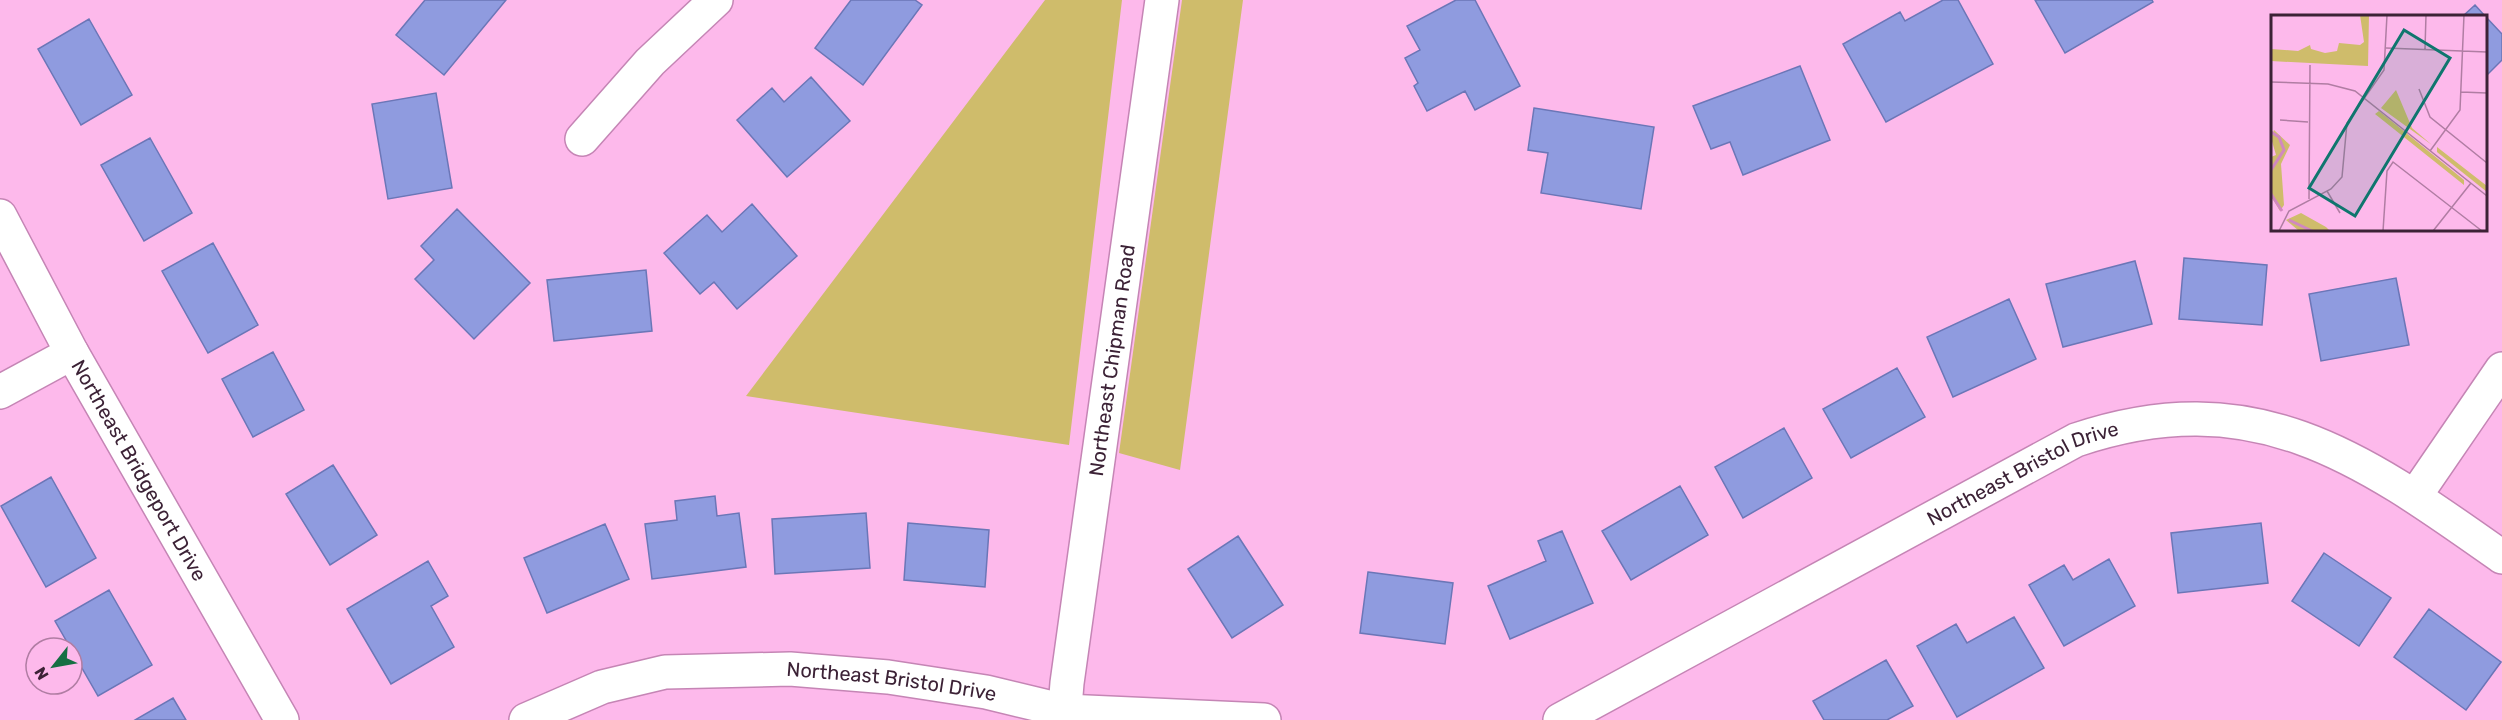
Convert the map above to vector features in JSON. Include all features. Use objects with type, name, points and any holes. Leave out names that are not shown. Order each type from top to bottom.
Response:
[{"type":"street","points":[[582,140],[650,62],[716,0]]},
{"type":"street","name":"Northeast Chipman Road","points":[[1065,716],[1162,0]]},
{"type":"street","name":"Northeast Bridgeport Drive","points":[[0,216],[72,353],[282,720]]},
{"type":"street","points":[[0,392],[72,353]]},
{"type":"street","points":[[2415,496],[2502,369]]},
{"type":"street","name":"Northeast Bristol Drive","points":[[1560,720],[2076,440],[2101,432],[2151,422],[2218,419],[2246,422],[2328,447],[2368,466],[2502,557]]},
{"type":"street","name":"Northeast Bristol Drive","points":[[526,720],[602,687],[665,672],[790,669],[888,677],[986,692],[1065,716],[1264,720]]},
{"type":"shaded area","points":[[1045,0],[1122,0],[1069,445],[746,396]]},
{"type":"shaded area","points":[[1182,0],[1243,0],[1180,470],[1119,453]]},
{"type":"building","points":[[425,0],[506,0],[444,75],[396,35]]},
{"type":"building","points":[[851,0],[915,0],[922,5],[863,85],[815,48]]},
{"type":"building","points":[[1456,0],[1475,0],[1520,86],[1475,110],[1465,91],[1427,111],[1414,86],[1418,83],[1405,58],[1420,50],[1407,26]]},
{"type":"building","points":[[1943,0],[1958,0],[1993,64],[1886,122],[1843,44],[1900,12],[1905,21]]},
{"type":"building","points":[[2035,0],[2152,0],[2153,2],[2065,53]]},
{"type":"building","points":[[2475,5],[2484,15],[2464,15]]},
{"type":"building","points":[[2487,18],[2502,34],[2502,60],[2487,75]]},
{"type":"building","points":[[89,19],[132,95],[81,125],[38,49]]},
{"type":"building","points":[[1800,66],[1830,140],[1743,175],[1730,142],[1711,149],[1693,106]]},
{"type":"building","points":[[811,77],[850,121],[787,177],[737,120],[772,88],[784,102]]},
{"type":"building","points":[[436,93],[452,188],[388,199],[372,104]]},
{"type":"building","points":[[1534,108],[1654,127],[1641,209],[1541,193],[1548,153],[1528,150]]},
{"type":"building","points":[[150,138],[192,213],[144,241],[101,165]]},
{"type":"building","points":[[752,204],[797,256],[737,309],[714,282],[700,294],[664,253],[707,215],[722,232]]},
{"type":"building","points":[[457,209],[530,283],[474,339],[415,279],[434,260],[421,246]]},
{"type":"building","points":[[213,243],[258,325],[208,353],[162,271]]},
{"type":"building","points":[[2184,258],[2267,265],[2262,325],[2179,319]]},
{"type":"building","points":[[2135,261],[2152,324],[2063,347],[2046,284]]},
{"type":"building","points":[[646,270],[652,331],[554,341],[547,280]]},
{"type":"building","points":[[2396,278],[2409,345],[2321,361],[2309,294]]},
{"type":"building","points":[[2009,299],[2036,359],[1953,397],[1927,337]]},
{"type":"building","points":[[273,352],[304,410],[253,437],[222,379]]},
{"type":"building","points":[[1897,368],[1925,417],[1851,458],[1823,409]]},
{"type":"building","points":[[1784,428],[1812,478],[1743,518],[1715,467]]},
{"type":"building","points":[[333,465],[377,535],[330,565],[286,494]]},
{"type":"building","points":[[51,477],[96,558],[46,587],[1,506]]},
{"type":"building","points":[[1680,486],[1708,535],[1631,580],[1602,531]]},
{"type":"building","points":[[715,496],[717,516],[739,513],[746,567],[652,579],[645,524],[677,520],[675,501]]},
{"type":"building","points":[[866,513],[870,568],[775,574],[772,519]]},
{"type":"building","points":[[908,523],[989,530],[985,587],[904,580]]},
{"type":"building","points":[[2261,523],[2268,583],[2178,593],[2171,533]]},
{"type":"building","points":[[605,524],[629,579],[547,613],[524,558]]},
{"type":"building","points":[[1562,531],[1593,603],[1510,639],[1488,586],[1546,561],[1538,541]]},
{"type":"building","points":[[1238,536],[1283,605],[1232,638],[1188,569]]},
{"type":"building","points":[[2324,553],[2391,598],[2359,646],[2292,601]]},
{"type":"building","points":[[2109,559],[2135,606],[2064,646],[2029,585],[2064,565],[2073,580]]},
{"type":"building","points":[[428,561],[448,596],[431,606],[454,647],[391,684],[347,609]]},
{"type":"building","points":[[1368,572],[1453,583],[1445,644],[1360,633]]},
{"type":"building","points":[[109,590],[152,665],[98,696],[84,672],[84,636],[64,636],[55,621]]},
{"type":"building","points":[[2429,609],[2501,662],[2466,710],[2394,657]]},
{"type":"building","points":[[2014,617],[2044,668],[1957,717],[1917,646],[1956,624],[1967,643]]},
{"type":"building","points":[[1886,660],[1913,706],[1887,720],[1824,720],[1813,701]]},
{"type":"building","points":[[173,698],[186,720],[135,720]]}]
